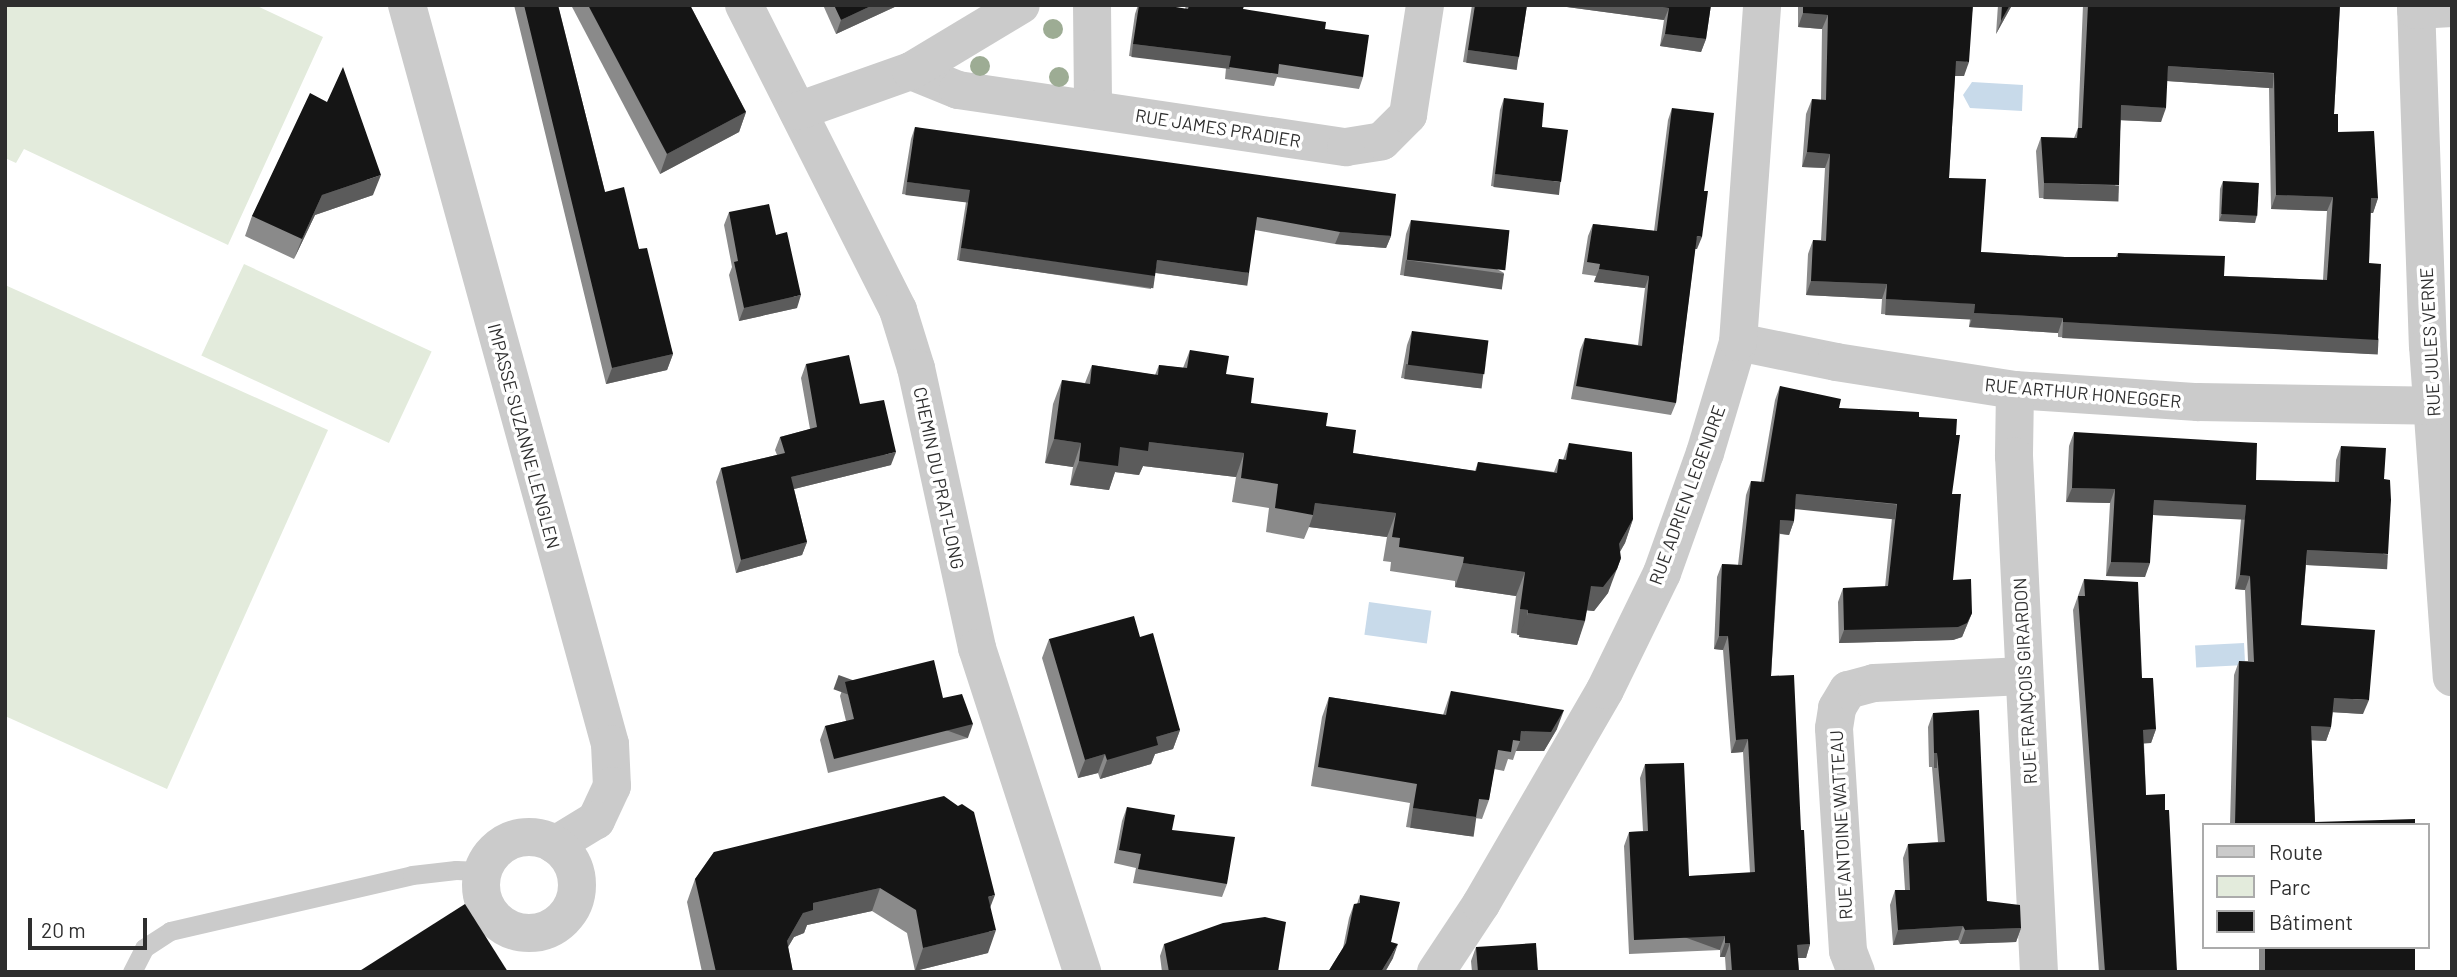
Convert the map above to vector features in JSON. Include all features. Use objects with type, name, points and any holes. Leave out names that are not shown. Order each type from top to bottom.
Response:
[{"type":"street","name":"IMPASSE SUZANNE LENGLEN","points":[[407,5],[610,744],[612,786],[596,820],[555,845]]},
{"type":"street","name":"CHEMIN DU PRAT-LONG","points":[[744,5],[898,310],[916,368],[977,648],[1082,972]]},
{"type":"street","points":[[799,111],[911,71],[1021,5]]},
{"type":"street","points":[[1092,5],[1093,109]]},
{"type":"street","name":"RUE JAMES PRADIER","points":[[911,71],[958,90],[1346,147],[1382,141],[1408,115],[1425,5]]},
{"type":"street","name":"RUE ADRIEN LEGENDRE","points":[[1436,972],[1481,904],[1605,690],[1662,573],[1705,453],[1738,342],[1762,5]]},
{"type":"street","name":"RUE JULES VERNE","points":[[2428,8],[2452,677]]},
{"type":"street","name":"RUE ARTHUR HONEGGER","points":[[1738,342],[1836,362],[2015,390],[2198,402],[2442,406]]},
{"type":"street","name":"RUE FRANÇOIS GIRARDON","points":[[2015,390],[2014,456],[2039,972]]},
{"type":"street","name":"RUE ANTOINE WATTEAU","points":[[1856,972],[1848,951],[1835,728],[1837,708],[1847,690],[1874,683],[2024,676]]},
{"type":"street","points":[[534,838],[555,845],[567,856],[575,870],[574,902],[566,916],[554,927],[538,933],[522,933],[506,928],[492,918],[484,904],[480,887],[482,871],[499,847],[512,840],[534,838]]},
{"type":"lane","points":[[132,972],[144,948],[170,931],[412,875],[456,870],[482,871]]},
{"type":"green space","points":[[5,5],[255,5],[323,37],[228,245],[24,149],[16,163],[5,158]]},
{"type":"green space","points":[[244,264],[432,351],[389,443],[201,356]]},
{"type":"green space","points":[[5,285],[328,430],[167,789],[5,716]]},
{"type":"water","points":[[1972,82],[2023,85],[2022,111],[1970,108],[1963,95]]},
{"type":"water","points":[[1369,602],[1431,611],[1427,643],[1364,635]]},
{"type":"water","points":[[2244,643],[2245,665],[2196,668],[2195,646]]},
{"type":"building","points":[[524,5],[558,5],[605,192],[624,187],[639,249],[647,248],[673,354],[612,368]]},
{"type":"building","points":[[588,5],[690,5],[746,112],[667,154]]},
{"type":"building","points":[[834,5],[873,5],[841,20]]},
{"type":"building","points":[[1139,5],[1188,9],[1189,5],[1244,5],[1243,9],[1326,22],[1325,29],[1369,35],[1363,77],[1279,64],[1278,74],[1229,67],[1231,56],[1133,44]]},
{"type":"building","points":[[1475,5],[1527,5],[1519,57],[1468,50]]},
{"type":"building","points":[[1650,5],[1711,5],[1706,39],[1665,34],[1669,8]]},
{"type":"building","points":[[1803,5],[1973,5],[1969,62],[1956,61],[1949,178],[1986,179],[1981,252],[2065,257],[2118,257],[2118,253],[2225,256],[2224,276],[2327,280],[2333,197],[2276,195],[2274,73],[2168,66],[2166,108],[2121,105],[2119,185],[2044,183],[2041,137],[2077,138],[2078,128],[2082,128],[2088,5],[2340,5],[2334,114],[2338,114],[2338,132],[2374,131],[2378,198],[2371,198],[2369,263],[2381,264],[2378,340],[2063,322],[2063,318],[1974,313],[1975,304],[1886,299],[1887,284],[1811,281],[1813,240],[1826,241],[1830,154],[1807,152],[1812,99],[1826,100],[1828,15],[1803,13]]},
{"type":"building","points":[[2002,5],[2010,5],[2001,21]]},
{"type":"building","points":[[343,67],[381,175],[322,195],[302,239],[252,216],[310,93],[327,102]]},
{"type":"building","points":[[1504,98],[1544,103],[1542,127],[1568,130],[1561,182],[1495,174]]},
{"type":"building","points":[[1672,108],[1714,113],[1704,191],[1708,191],[1702,237],[1697,236],[1676,403],[1576,386],[1585,338],[1642,346],[1649,276],[1599,269],[1600,264],[1587,262],[1593,224],[1657,231]]},
{"type":"building","points":[[915,127],[1396,194],[1391,236],[1340,232],[1257,217],[1249,273],[1157,260],[1155,276],[961,248],[970,190],[907,182]]},
{"type":"building","points":[[2223,181],[2259,183],[2257,216],[2221,214]]},
{"type":"building","points":[[769,204],[776,235],[787,232],[801,295],[744,308],[734,262],[738,261],[729,212]]},
{"type":"building","points":[[1411,220],[1509,230],[1505,270],[1407,260]]},
{"type":"building","points":[[1412,331],[1488,340],[1484,374],[1408,365]]},
{"type":"building","points":[[1190,350],[1229,356],[1226,374],[1254,378],[1251,403],[1328,413],[1326,426],[1356,430],[1353,453],[1476,471],[1478,462],[1557,473],[1559,459],[1566,460],[1569,443],[1632,452],[1633,519],[1619,544],[1621,558],[1617,569],[1603,587],[1591,586],[1585,621],[1528,613],[1528,610],[1520,609],[1525,572],[1463,563],[1464,557],[1399,547],[1400,538],[1392,537],[1396,513],[1315,503],[1313,515],[1275,508],[1278,484],[1241,478],[1244,453],[1149,442],[1148,451],[1120,447],[1118,466],[1079,461],[1081,443],[1054,439],[1062,380],[1090,384],[1092,365],[1158,375],[1159,365],[1187,368]]},
{"type":"building","points":[[849,355],[860,404],[884,400],[896,452],[791,477],[807,542],[741,560],[721,468],[785,453],[780,437],[817,427],[806,364]]},
{"type":"building","points":[[1780,386],[1841,399],[1839,408],[1919,412],[1919,417],[1957,419],[1956,435],[1960,435],[1952,494],[1961,494],[1953,580],[1971,579],[1972,613],[1967,623],[1958,627],[1844,630],[1843,588],[1888,586],[1897,504],[1796,494],[1794,521],[1780,520],[1771,676],[1794,675],[1801,830],[1804,830],[1810,944],[1797,945],[1799,972],[1732,972],[1730,943],[1725,943],[1725,936],[1634,940],[1629,832],[1648,831],[1645,764],[1684,763],[1689,876],[1755,872],[1748,739],[1736,740],[1728,636],[1719,636],[1722,564],[1742,565],[1751,481],[1764,482]]},
{"type":"building","points":[[2074,432],[2257,443],[2256,480],[2339,482],[2341,446],[2386,448],[2384,479],[2390,480],[2391,500],[2388,554],[2307,550],[2301,625],[2375,630],[2369,700],[2334,698],[2331,727],[2311,726],[2315,822],[2415,819],[2415,823],[2235,823],[2239,661],[2254,662],[2250,576],[2240,575],[2246,505],[2154,500],[2150,563],[2111,562],[2115,489],[2072,488]]},
{"type":"building","points":[[2084,579],[2138,582],[2142,678],[2153,678],[2156,729],[2143,730],[2146,795],[2165,794],[2165,810],[2169,810],[2177,972],[2105,972],[2078,596],[2085,596]]},
{"type":"building","points":[[1134,616],[1140,637],[1153,633],[1180,730],[1156,737],[1158,745],[1107,760],[1105,754],[1085,760],[1049,639]]},
{"type":"building","points":[[934,660],[943,698],[962,694],[973,724],[834,759],[825,726],[854,719],[845,682]]},
{"type":"building","points":[[1451,691],[1564,710],[1551,732],[1521,731],[1520,741],[1513,740],[1511,752],[1498,750],[1489,800],[1479,799],[1476,817],[1413,808],[1417,784],[1318,767],[1329,697],[1446,715]]},
{"type":"building","points":[[1979,710],[1987,901],[2020,905],[2021,928],[1965,930],[1963,926],[1898,930],[1895,890],[1910,890],[1908,844],[1945,842],[1937,753],[1934,753],[1933,713]]},
{"type":"building","points":[[944,796],[958,806],[962,804],[974,812],[995,895],[988,897],[996,930],[923,948],[916,910],[880,888],[813,903],[813,910],[803,913],[787,941],[793,972],[716,972],[695,879],[714,852]]},
{"type":"building","points":[[1127,807],[1175,815],[1172,830],[1235,837],[1227,884],[1138,869],[1141,854],[1119,850]]},
{"type":"building","points":[[1360,895],[1400,902],[1391,942],[1398,944],[1381,972],[1328,972],[1346,943],[1354,904],[1360,903]]},
{"type":"building","points":[[465,904],[508,972],[358,972]]},
{"type":"building","points":[[1265,917],[1286,922],[1278,972],[1169,972],[1164,944],[1223,923]]},
{"type":"building","points":[[1536,943],[1538,972],[1478,972],[1476,947]]},
{"type":"building","points":[[2265,949],[2415,949],[2415,972],[2265,972]]}]
